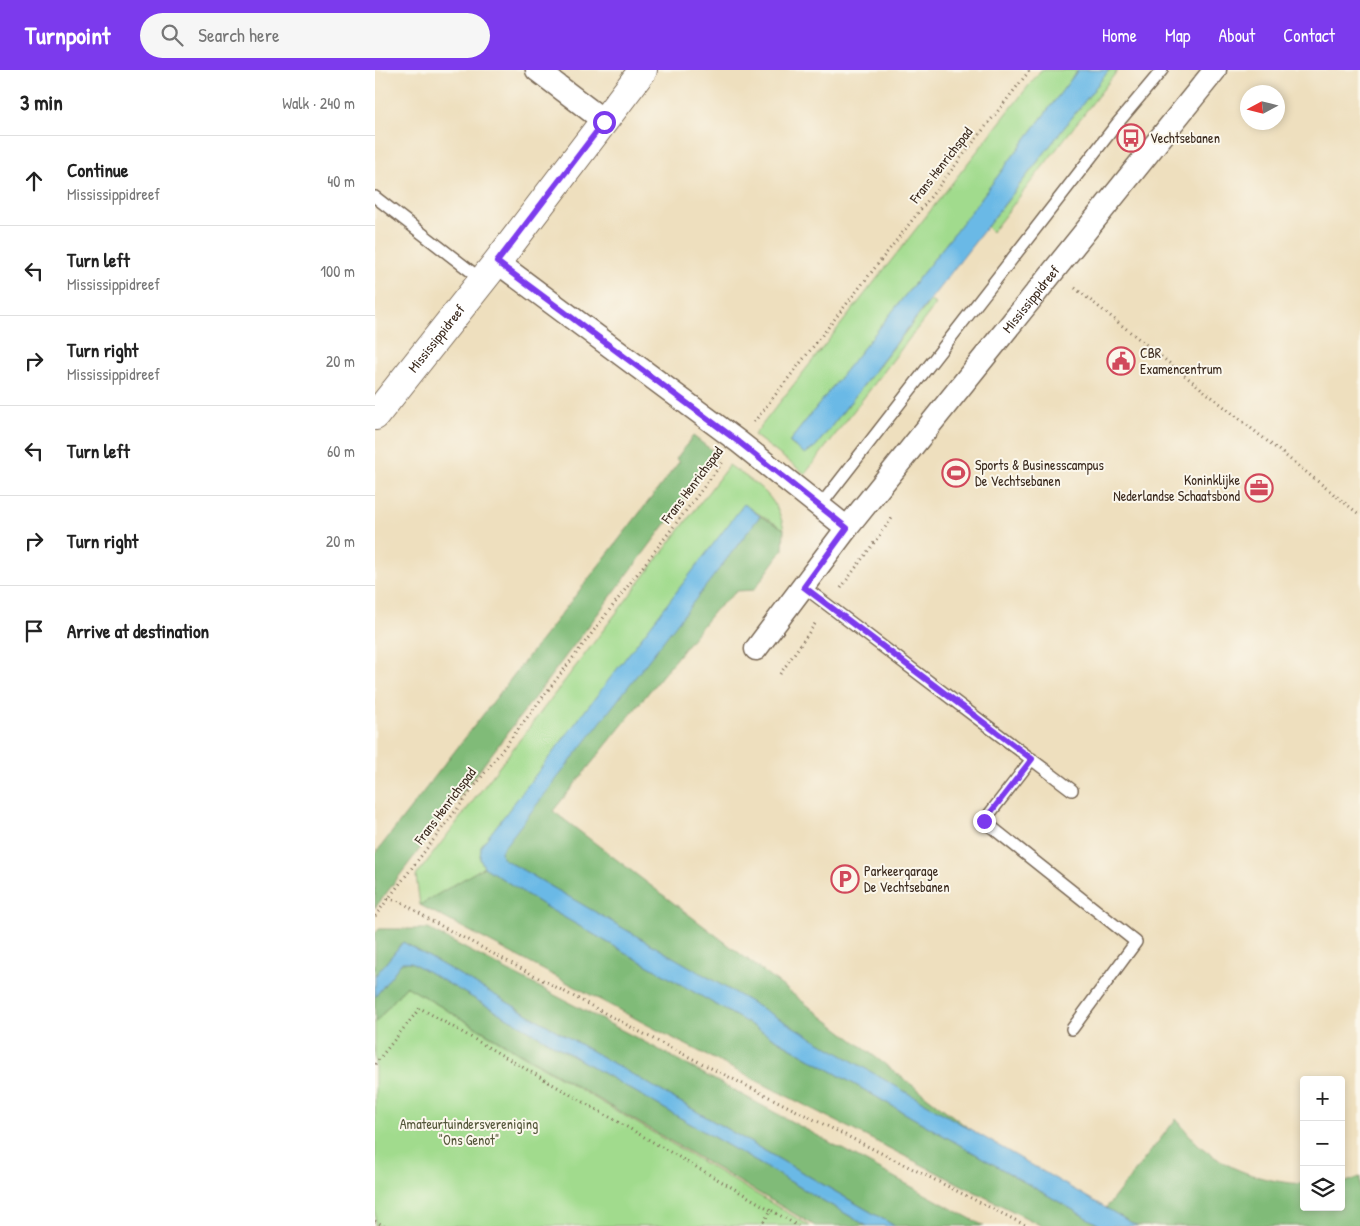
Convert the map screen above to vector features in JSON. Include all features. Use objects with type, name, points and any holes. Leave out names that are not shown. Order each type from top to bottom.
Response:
[{"type":"street","points":[[537,70],[604,122]]},
{"type":"street","name":"Mississippidreef","points":[[375,416],[490,271],[643,70]]},
{"type":"street","name":"Mississippidreef","points":[[757,649],[847,528],[1215,70]]},
{"type":"street","points":[[490,271],[739,442],[847,528]]},
{"type":"lane","points":[[820,506],[1116,125],[1162,70]]},
{"type":"lane","points":[[375,197],[490,271]]},
{"type":"lane","points":[[804,587],[1072,790]]},
{"type":"lane","points":[[1032,759],[984,821],[1136,942],[1072,1029]]},
{"type":"path","name":"Frans Henrichspad","points":[[375,916],[739,442],[1030,70]]},
{"type":"path","points":[[1074,287],[1360,515]]},
{"type":"path","points":[[780,674],[894,516]]},
{"type":"path","points":[[388,899],[400,901],[431,921],[659,1042],[1027,1226]]},
{"type":"path","points":[[375,1064],[420,1008],[798,1226]]},
{"type":"path","points":[[761,1226],[771,1210]]},
{"type":"path","points":[[375,1221],[384,1226]]},
{"type":"green space","points":[[1041,70],[1078,70],[960,226],[789,442],[796,448],[816,446],[930,301],[936,304],[805,474],[754,435]]},
{"type":"green space","points":[[1109,70],[1118,70],[992,232],[987,227]]},
{"type":"green space","points":[[693,436],[718,455],[375,908],[375,854],[679,462],[676,459]]},
{"type":"green space","points":[[729,465],[764,491],[776,507],[784,529],[744,505],[481,846],[480,859],[484,867],[420,905],[416,876]]},
{"type":"green space","points":[[760,516],[784,529],[783,550],[754,590],[737,591],[715,610],[553,811],[971,1130],[502,858],[500,851]]},
{"type":"green space","points":[[484,867],[546,907],[1101,1226],[1042,1226],[663,1033],[420,905]]},
{"type":"green space","points":[[379,929],[428,929],[654,1047],[984,1226],[895,1226],[403,942],[375,976],[375,934]]},
{"type":"green space","points":[[402,962],[411,962],[867,1226],[815,1226],[406,986],[375,1023],[375,997]]},
{"type":"green space","name":"Amateurtuindersvereniging \"Ons Genot\"","points":[[406,986],[810,1226],[375,1226],[375,1023]]},
{"type":"green space","points":[[1176,1119],[1201,1147],[1228,1165],[1252,1175],[1300,1184],[1300,1211],[1345,1211],[1345,1183],[1360,1177],[1360,1226],[1137,1226],[1106,1208]]},
{"type":"water","points":[[1078,70],[1109,70],[816,446],[805,454],[789,442],[960,226]]},
{"type":"water","points":[[744,504],[760,516],[501,851],[502,858],[1137,1226],[1101,1226],[546,907],[484,867],[480,859],[481,846]]},
{"type":"water","points":[[403,942],[895,1226],[867,1226],[411,962],[402,962],[375,997],[375,976]]},
{"type":"place","name":"Vechtsebanen","points":[[1131,138]]},
{"type":"place","name":"CBR Examencentrum","points":[[1121,361]]},
{"type":"place","name":"Sports & Businesscampus De Vechtsebanen","points":[[956,473]]},
{"type":"place","name":"Koninklijke Nederlandse Schaatsbond","points":[[1259,488]]},
{"type":"place","name":"Parkeergarage De Vechtsebanen","points":[[845,879]]},
{"type":"route","points":[[604,122],[497,262],[739,442],[847,528],[804,587],[1032,759],[984,821]]}]
